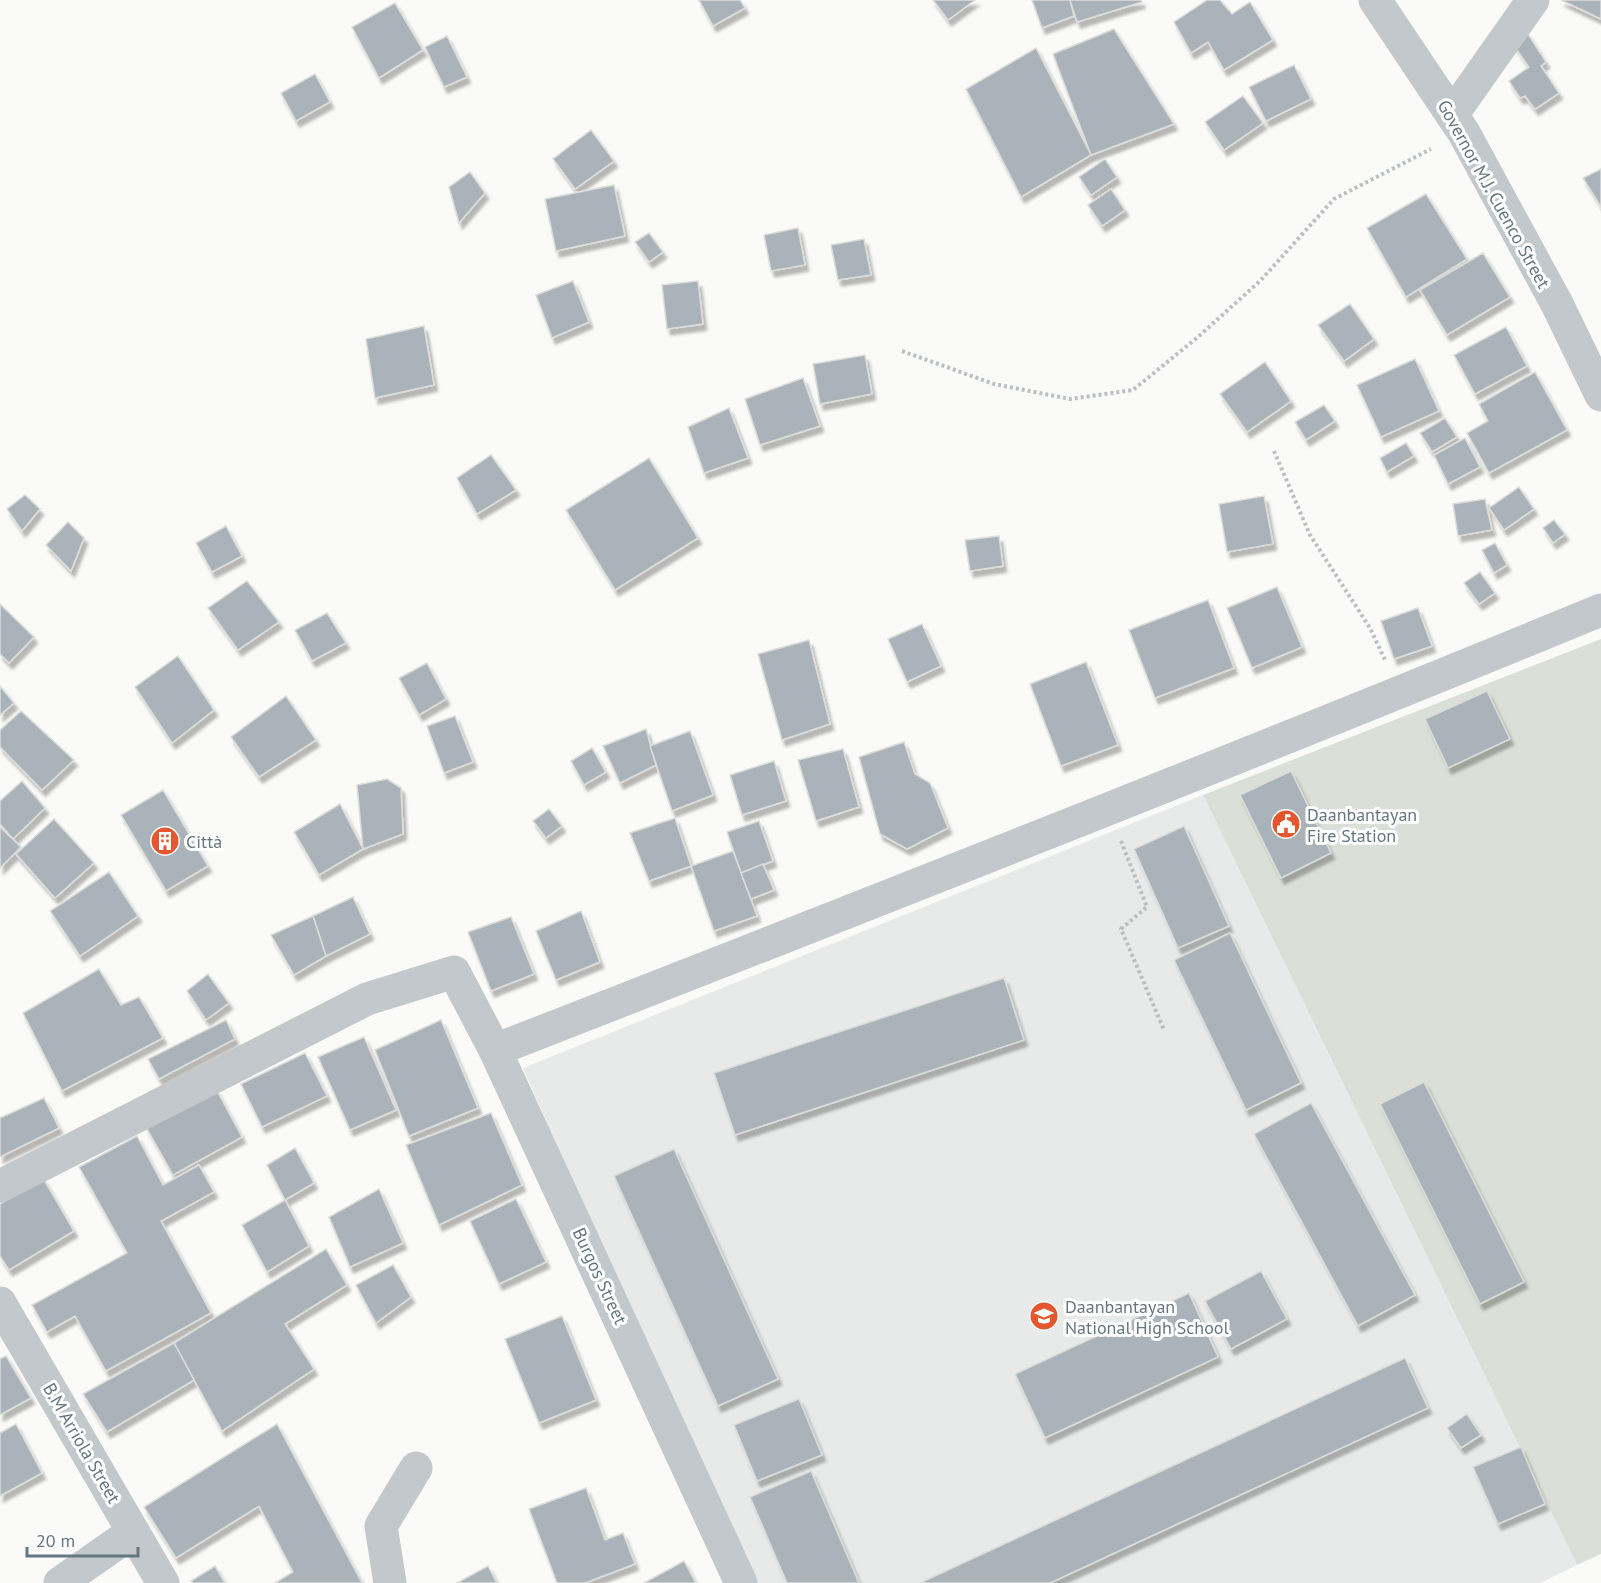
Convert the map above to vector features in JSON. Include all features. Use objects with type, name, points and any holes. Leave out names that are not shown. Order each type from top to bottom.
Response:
[{"type":"street","name":"Governor M.J. Cuenco Street","points":[[1375,0],[1458,124],[1557,304],[1601,395]]},
{"type":"street","points":[[1458,124],[1533,0]]},
{"type":"street","points":[[495,1050],[901,892],[1400,693],[1601,610]]},
{"type":"street","name":"Burgos Street","points":[[0,1186],[367,999],[454,972],[495,1050],[741,1583]]},
{"type":"street","name":"B.M Arriola Street","points":[[0,1303],[164,1583]]},
{"type":"street","points":[[390,1583],[381,1526],[416,1468]]},
{"type":"street","points":[[60,1583],[134,1532]]},
{"type":"path","points":[[902,351],[993,384],[1070,399],[1133,390],[1198,337],[1260,281],[1334,199],[1458,124]]},
{"type":"path","points":[[1274,451],[1310,535],[1370,628],[1400,693]]},
{"type":"path","points":[[1109,809],[1147,907],[1121,929],[1164,1030]]},
{"type":"shaded area","points":[[1601,639],[1601,1554],[1577,1565],[1203,795]]},
{"type":"shaded area","name":"Daanbantayan National High School","points":[[1203,795],[1577,1565],[1540,1583],[749,1583],[523,1068]]},
{"type":"building","points":[[699,0],[740,0],[745,8],[713,26]]},
{"type":"building","points":[[933,0],[975,0],[948,20]]},
{"type":"building","points":[[1032,0],[1070,0],[1074,16],[1042,28]]},
{"type":"building","points":[[1070,0],[1141,0],[1142,2],[1077,22]]},
{"type":"building","points":[[1207,0],[1220,0],[1232,14],[1250,2],[1273,40],[1224,70],[1208,42],[1191,53],[1174,22]]},
{"type":"building","points":[[1561,0],[1601,0],[1601,19]]},
{"type":"building","points":[[395,3],[423,50],[379,78],[352,27]]},
{"type":"building","points":[[1114,29],[1174,124],[1091,155],[1053,54]]},
{"type":"building","points":[[1528,34],[1546,62],[1541,66],[1559,93],[1535,109],[1525,96],[1520,98],[1509,81],[1529,67],[1513,44]]},
{"type":"building","points":[[447,36],[467,77],[444,87],[425,47]]},
{"type":"building","points":[[1036,48],[1091,155],[1021,197],[966,89]]},
{"type":"building","points":[[1294,65],[1311,99],[1266,121],[1249,87]]},
{"type":"building","points":[[315,74],[330,102],[296,121],[281,93]]},
{"type":"building","points":[[1243,96],[1263,123],[1224,150],[1205,122]]},
{"type":"building","points":[[591,130],[614,161],[575,189],[553,159]]},
{"type":"building","points":[[1105,159],[1117,177],[1091,195],[1079,177]]},
{"type":"building","points":[[1601,169],[1601,207],[1583,178]]},
{"type":"building","points":[[470,172],[485,193],[459,223],[449,187]]},
{"type":"building","points":[[614,185],[625,236],[556,251],[545,199]]},
{"type":"building","points":[[1111,189],[1125,210],[1102,226],[1088,205]]},
{"type":"building","points":[[1426,194],[1467,259],[1406,297],[1367,228]]},
{"type":"building","points":[[798,228],[805,265],[771,271],[764,235]]},
{"type":"building","points":[[649,233],[663,252],[649,262],[635,242]]},
{"type":"building","points":[[864,239],[871,275],[838,280],[831,245]]},
{"type":"building","points":[[1483,253],[1510,297],[1447,335],[1420,290]]},
{"type":"building","points":[[573,281],[589,322],[552,338],[536,295]]},
{"type":"building","points":[[698,281],[703,324],[667,329],[662,285]]},
{"type":"building","points":[[1350,304],[1374,339],[1344,361],[1318,325]]},
{"type":"building","points":[[424,326],[434,385],[375,398],[366,339]]},
{"type":"building","points":[[1506,327],[1527,366],[1475,394],[1454,355]]},
{"type":"building","points":[[865,355],[872,394],[820,404],[813,364]]},
{"type":"building","points":[[1415,359],[1439,411],[1381,437],[1357,385]]},
{"type":"building","points":[[1265,362],[1291,401],[1247,432],[1220,394]]},
{"type":"building","points":[[1535,372],[1567,430],[1489,473],[1467,433],[1488,421],[1479,404]]},
{"type":"building","points":[[803,378],[820,426],[760,445],[745,399]]},
{"type":"building","points":[[1324,405],[1335,421],[1306,440],[1295,422]]},
{"type":"building","points":[[729,408],[748,458],[704,473],[688,427]]},
{"type":"building","points":[[1445,418],[1457,437],[1432,452],[1420,433]]},
{"type":"building","points":[[1465,438],[1480,467],[1448,484],[1434,455]]},
{"type":"building","points":[[1406,443],[1414,456],[1387,472],[1380,458]]},
{"type":"building","points":[[491,455],[516,490],[477,514],[457,478]]},
{"type":"building","points":[[649,458],[698,538],[615,590],[566,510]]},
{"type":"building","points":[[1519,487],[1534,509],[1504,530],[1489,508]]},
{"type":"building","points":[[25,495],[40,509],[22,531],[7,509]]},
{"type":"building","points":[[1264,496],[1273,544],[1227,552],[1219,504]]},
{"type":"building","points":[[1485,499],[1492,530],[1458,536],[1453,504]]},
{"type":"building","points":[[1554,520],[1565,534],[1553,543],[1543,528]]},
{"type":"building","points":[[68,522],[84,538],[71,571],[46,545]]},
{"type":"building","points":[[226,526],[242,556],[212,572],[196,543]]},
{"type":"building","points":[[999,536],[1003,566],[970,571],[965,540]]},
{"type":"building","points":[[1495,543],[1507,565],[1494,573],[1482,550]]},
{"type":"building","points":[[1480,572],[1495,593],[1479,604],[1464,583]]},
{"type":"building","points":[[247,581],[279,622],[238,650],[208,608]]},
{"type":"building","points":[[1277,587],[1302,647],[1252,668],[1227,608]]},
{"type":"building","points":[[1208,600],[1234,668],[1155,698],[1129,630]]},
{"type":"building","points":[[0,604],[34,637],[9,663],[0,654]]},
{"type":"building","points":[[1418,608],[1432,646],[1394,659],[1381,621]]},
{"type":"building","points":[[327,613],[346,643],[312,661],[295,630]]},
{"type":"building","points":[[922,624],[941,666],[907,682],[888,639]]},
{"type":"building","points":[[809,640],[830,724],[782,740],[758,654]]},
{"type":"building","points":[[178,656],[214,710],[172,743],[135,687]]},
{"type":"building","points":[[1086,662],[1118,745],[1061,766],[1030,684]]},
{"type":"building","points":[[427,663],[446,699],[419,715],[399,678]]},
{"type":"building","points":[[0,686],[14,703],[0,715]]},
{"type":"building","points":[[1487,691],[1510,739],[1448,768],[1425,719]]},
{"type":"building","points":[[286,696],[316,740],[259,777],[231,737]]},
{"type":"building","points":[[21,711],[74,760],[42,790],[0,747],[0,730]]},
{"type":"building","points":[[455,716],[473,762],[444,773],[427,726]]},
{"type":"building","points":[[646,729],[656,765],[620,783],[603,746]]},
{"type":"building","points":[[690,731],[713,795],[672,811],[650,746]]},
{"type":"building","points":[[904,742],[915,774],[930,783],[948,828],[907,849],[880,834],[859,757]]},
{"type":"building","points":[[592,748],[606,772],[584,785],[571,761]]},
{"type":"building","points":[[843,749],[859,807],[816,821],[798,760]]},
{"type":"building","points":[[774,761],[786,801],[742,815],[730,775]]},
{"type":"building","name":"Daanbantayan Fire Station","points":[[1291,771],[1331,853],[1281,878],[1240,795]]},
{"type":"building","points":[[387,779],[401,788],[403,834],[363,849],[357,785]]},
{"type":"building","points":[[22,781],[45,808],[13,839],[0,824],[0,801]]},
{"type":"building","name":"Città","points":[[163,790],[208,866],[166,891],[121,815]]},
{"type":"building","points":[[340,804],[363,849],[319,875],[294,832]]},
{"type":"building","points":[[549,809],[562,826],[546,838],[533,821]]},
{"type":"building","points":[[675,818],[691,866],[649,881],[630,833]]},
{"type":"building","points":[[54,819],[94,863],[55,898],[16,854]]},
{"type":"building","points":[[759,821],[773,861],[741,873],[727,832]]},
{"type":"building","points":[[1184,826],[1229,926],[1178,948],[1134,849]]},
{"type":"building","points":[[0,827],[21,847],[0,868]]},
{"type":"building","points":[[733,851],[757,916],[714,931],[691,866]]},
{"type":"building","points":[[763,864],[774,890],[751,899],[741,873]]},
{"type":"building","points":[[109,872],[138,916],[80,956],[50,911]]},
{"type":"building","points":[[353,897],[370,934],[326,956],[313,916]]},
{"type":"building","points":[[581,911],[600,962],[556,980],[536,931]]},
{"type":"building","points":[[313,916],[326,956],[294,975],[271,935]]},
{"type":"building","points":[[511,917],[534,974],[491,991],[468,932]]},
{"type":"building","points":[[1230,933],[1301,1083],[1246,1110],[1174,960]]},
{"type":"building","points":[[99,969],[121,1005],[139,997],[163,1038],[62,1091],[23,1013]]},
{"type":"building","points":[[208,974],[229,1003],[206,1020],[187,991]]},
{"type":"building","points":[[1004,978],[1024,1040],[735,1135],[714,1073]]},
{"type":"building","points":[[226,1020],[235,1039],[159,1079],[148,1059]]},
{"type":"building","points":[[441,1020],[478,1108],[409,1136],[375,1050]]},
{"type":"building","points":[[364,1037],[396,1110],[350,1130],[318,1057]]},
{"type":"building","points":[[305,1053],[327,1096],[262,1127],[241,1084]]},
{"type":"building","points":[[1424,1082],[1524,1282],[1480,1304],[1380,1104]]},
{"type":"building","points":[[216,1089],[242,1137],[173,1175],[146,1127]]},
{"type":"building","points":[[44,1098],[59,1128],[0,1157],[0,1118]]},
{"type":"building","points":[[1311,1103],[1415,1295],[1358,1326],[1254,1134]]},
{"type":"building","points":[[491,1113],[522,1185],[439,1225],[406,1145]]},
{"type":"building","points":[[137,1136],[163,1185],[199,1165],[214,1192],[161,1221],[211,1313],[106,1371],[75,1316],[47,1332],[32,1305],[127,1253],[79,1167]]},
{"type":"building","points":[[295,1148],[314,1183],[285,1200],[267,1165]]},
{"type":"building","points":[[674,1149],[778,1379],[718,1406],[614,1176]]},
{"type":"building","points":[[43,1178],[74,1231],[9,1270],[0,1256],[0,1204]]},
{"type":"building","points":[[379,1189],[403,1243],[350,1267],[329,1217]]},
{"type":"building","points":[[516,1199],[546,1262],[499,1284],[470,1221]]},
{"type":"building","points":[[285,1200],[309,1246],[267,1272],[242,1225]]},
{"type":"building","points":[[326,1249],[347,1285],[285,1324],[314,1369],[222,1431],[174,1343]]},
{"type":"building","points":[[393,1265],[411,1297],[376,1323],[356,1285]]},
{"type":"building","points":[[1261,1271],[1287,1319],[1231,1349],[1205,1301]]},
{"type":"building","points":[[1189,1293],[1218,1357],[1045,1438],[1015,1374]]},
{"type":"building","points":[[562,1316],[596,1400],[539,1423],[505,1339]]},
{"type":"building","points":[[174,1343],[194,1380],[107,1432],[83,1394]]},
{"type":"building","points":[[6,1356],[31,1398],[0,1415],[0,1359]]},
{"type":"building","points":[[1405,1358],[1428,1408],[1050,1583],[920,1583]]},
{"type":"building","points":[[799,1399],[822,1455],[757,1481],[734,1425]]},
{"type":"building","points":[[1467,1414],[1481,1435],[1461,1448],[1447,1428]]},
{"type":"building","points":[[16,1424],[42,1473],[0,1496],[0,1433]]},
{"type":"building","points":[[277,1424],[362,1583],[275,1583],[293,1572],[259,1506],[176,1558],[144,1507]]},
{"type":"building","points":[[1521,1447],[1545,1504],[1498,1524],[1473,1467]]},
{"type":"building","points":[[811,1471],[859,1583],[787,1583],[750,1497]]},
{"type":"building","points":[[586,1488],[605,1540],[623,1533],[635,1564],[585,1583],[557,1583],[529,1509]]},
{"type":"building","points":[[684,1561],[696,1583],[644,1583]]},
{"type":"building","points":[[215,1566],[225,1583],[193,1583],[191,1581]]},
{"type":"building","points":[[488,1566],[497,1583],[457,1583]]},
{"type":"place","name":"Daanbantayan Fire Station","points":[[1286,824]]},
{"type":"place","name":"Città","points":[[165,841]]},
{"type":"place","name":"Daanbantayan National High School","points":[[1044,1316]]}]
